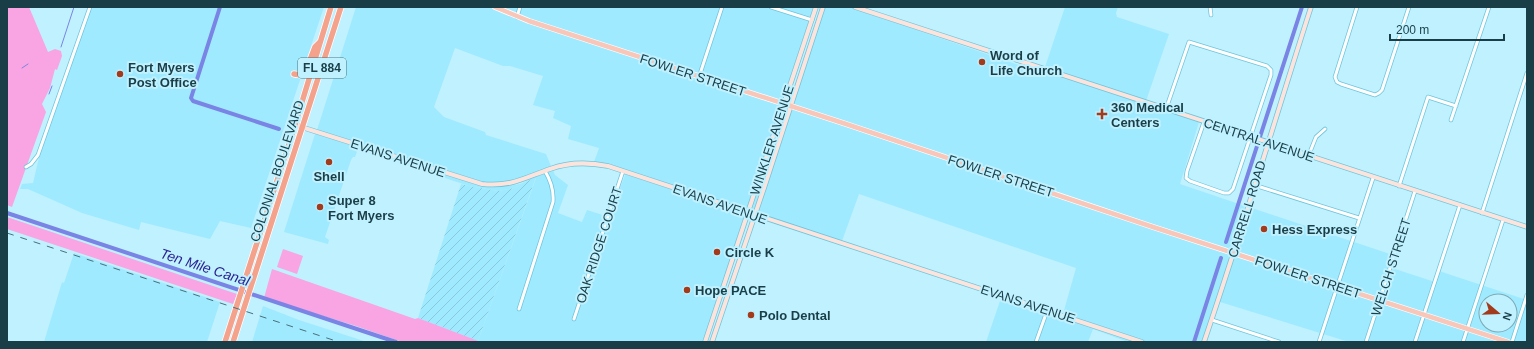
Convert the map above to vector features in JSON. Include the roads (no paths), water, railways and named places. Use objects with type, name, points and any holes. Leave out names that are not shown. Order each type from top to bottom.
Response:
[{"type":"highway","name":"COLONIAL BOULEVARD","points":[[224,342],[295,126],[331,7]]},
{"type":"highway","name":"COLONIAL BOULEVARD","points":[[233,342],[341,7]]},
{"type":"highway","points":[[294,74],[301,75],[305,73],[315,47],[321,40]]},
{"type":"highway","points":[[269,206],[270,226]]},
{"type":"highway","points":[[264,223],[266,229],[266,240]]},
{"type":"main road","name":"FOWLER STREET","points":[[495,7],[517,16],[699,77],[1508,342]]},
{"type":"street","points":[[26,167],[31,164],[38,155],[90,7]]},
{"type":"street","points":[[517,16],[520,7]]},
{"type":"street","points":[[699,77],[722,7]]},
{"type":"street","points":[[771,7],[812,20]]},
{"type":"street","name":"WINKLER AVENUE","points":[[705,342],[816,7]]},
{"type":"street","name":"WINKLER AVENUE","points":[[712,342],[823,7]]},
{"type":"street","name":"CENTRAL AVENUE","points":[[855,7],[1527,228]]},
{"type":"street","points":[[1210,7],[1211,15]]},
{"type":"street","name":"CARRELL ROAD","points":[[1204,342],[1234,253],[1265,142],[1311,7]]},
{"type":"street","points":[[1357,7],[1335,77],[1337,82],[1340,84],[1375,95],[1382,90],[1409,7]]},
{"type":"street","points":[[1451,120],[1489,7]]},
{"type":"street","points":[[1166,110],[1189,42],[1267,66],[1271,70],[1252,138],[1232,190],[1227,193],[1190,181],[1186,178],[1204,122]]},
{"type":"street","points":[[1482,213],[1527,73]]},
{"type":"street","points":[[1400,186],[1428,97],[1456,106]]},
{"type":"street","name":"EVANS AVENUE","points":[[295,126],[476,183],[495,185],[509,184],[519,182],[545,171],[565,165],[583,163],[601,165],[1142,342]]},
{"type":"street","points":[[1308,157],[1316,137],[1325,129]]},
{"type":"street","points":[[518,309],[553,202],[553,191],[550,178],[545,171]]},
{"type":"street","name":"OAK RIDGE COURT","points":[[574,319],[623,171]]},
{"type":"street","points":[[1319,342],[1373,178]]},
{"type":"street","points":[[1254,184],[1359,218]]},
{"type":"street","name":"WELCH STREET","points":[[1366,342],[1415,191]]},
{"type":"street","points":[[1415,342],[1460,206]]},
{"type":"street","points":[[1463,342],[1503,220]]},
{"type":"street","points":[[1512,342],[1527,295]]},
{"type":"street","points":[[1036,342],[1047,311]]},
{"type":"street","points":[[1212,320],[1279,342]]},
{"type":"waterway","points":[[61,47],[74,7]]},
{"type":"waterway","points":[[220,7],[191,98],[193,101],[279,129]]},
{"type":"waterway","points":[[1226,242],[1302,7]]},
{"type":"waterway","points":[[22,68],[28,64]]},
{"type":"waterway","points":[[49,94],[52,86]]},
{"type":"waterway","name":"Ten Mile Canal","points":[[7,213],[396,342]]},
{"type":"waterway","points":[[1194,342],[1221,258]]},
{"type":"railway","points":[[7,233],[339,342]]},
{"type":"place","name":"Word of Life Church","points":[[982,62]]},
{"type":"place","name":"Fort Myers Post Office","points":[[120,74]]},
{"type":"place","name":"360 Medical Centers","points":[[1102,114]]},
{"type":"place","name":"Shell","points":[[329,162]]},
{"type":"place","name":"Super 8 Fort Myers","points":[[320,207]]},
{"type":"place","name":"Hess Express","points":[[1264,229]]},
{"type":"place","name":"Circle K","points":[[717,252]]},
{"type":"place","name":"Hope PACE","points":[[687,290]]},
{"type":"place","name":"Polo Dental","points":[[751,315]]}]
